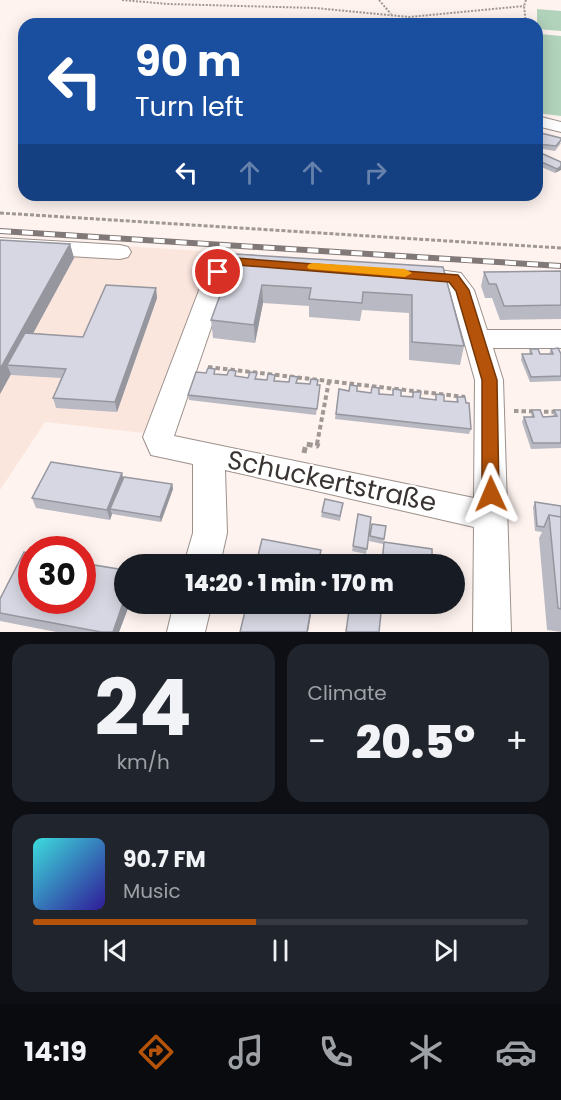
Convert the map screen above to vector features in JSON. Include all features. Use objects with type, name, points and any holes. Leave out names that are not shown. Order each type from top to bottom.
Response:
[{"type":"street","points":[[543,122],[561,127]]},
{"type":"street","points":[[0,245],[120,252]]},
{"type":"street","points":[[184,364],[218,272],[224,266],[236,261],[284,265]]},
{"type":"street","points":[[391,272],[453,278],[462,290],[489,380],[492,632]]},
{"type":"street","points":[[477,339],[561,339]]},
{"type":"street","name":"Schuckertstraße","points":[[184,364],[158,437],[162,446],[209,454],[491,516]]},
{"type":"street","name":"Schuckertstraße","points":[[205,554],[210,533],[209,454]]},
{"type":"street","points":[[186,632],[190,614]]},
{"type":"path","points":[[122,0],[168,4],[315,8],[409,16],[449,15],[524,6]]},
{"type":"path","points":[[379,0],[391,14]]},
{"type":"path","points":[[525,18],[526,0]]},
{"type":"path","points":[[0,213],[561,248]]},
{"type":"path","points":[[184,364],[329,381],[490,404],[518,412],[561,412]]},
{"type":"path","points":[[306,448],[306,444],[318,446],[329,381]]},
{"type":"shaded area","points":[[0,238],[215,252],[143,433],[45,422],[0,490]]},
{"type":"green space","points":[[537,9],[561,11],[561,31],[543,30],[543,18],[537,18]]},
{"type":"green space","points":[[543,34],[561,36],[561,116],[543,114]]},
{"type":"building","points":[[543,134],[561,138],[556,146],[543,145]]},
{"type":"building","points":[[543,154],[561,162],[561,166],[557,169],[543,163]]},
{"type":"building","points":[[0,240],[70,244],[0,369]]},
{"type":"building","points":[[235,254],[443,267],[464,346],[412,342],[412,295],[363,292],[362,303],[309,299],[311,288],[262,285],[254,325],[211,320]]},
{"type":"building","points":[[561,271],[561,305],[504,306],[496,284],[489,284],[484,272]]},
{"type":"building","points":[[106,285],[156,288],[115,402],[53,398],[66,369],[7,365],[25,333],[83,337]]},
{"type":"building","points":[[558,348],[561,354],[561,376],[531,377],[522,354],[532,354],[530,349],[538,349],[540,354],[553,354],[551,349]]},
{"type":"building","points":[[208,368],[215,369],[214,374],[227,375],[229,370],[236,371],[235,376],[248,378],[250,372],[257,373],[255,379],[267,380],[268,374],[275,375],[274,381],[289,382],[290,376],[298,377],[296,383],[310,384],[311,379],[318,380],[317,385],[320,385],[317,409],[188,395],[196,372],[206,373]]},
{"type":"building","points":[[350,385],[357,386],[357,391],[371,393],[372,387],[379,388],[379,394],[393,395],[393,389],[401,390],[401,396],[413,397],[413,392],[421,392],[420,398],[436,400],[436,394],[444,395],[444,401],[458,402],[457,397],[465,397],[466,403],[469,403],[471,429],[336,414],[339,389],[349,391]]},
{"type":"building","points":[[532,410],[540,410],[543,417],[557,416],[554,410],[561,410],[561,443],[533,443],[524,417],[534,417]]},
{"type":"building","points":[[51,462],[122,473],[107,510],[32,498]]},
{"type":"building","points":[[124,477],[172,484],[160,517],[110,509]]},
{"type":"building","points":[[325,499],[343,503],[340,516],[322,512]]},
{"type":"building","points":[[535,502],[561,506],[561,517],[549,515],[544,527],[537,526]]},
{"type":"building","points":[[358,514],[371,517],[367,549],[353,546]]},
{"type":"building","points":[[549,515],[561,517],[561,609],[558,608]]},
{"type":"building","points":[[372,524],[386,526],[384,539],[370,536]]},
{"type":"building","points":[[262,539],[321,550],[320,554],[258,554]]},
{"type":"building","points":[[384,542],[432,549],[432,554],[383,554]]},
{"type":"building","points":[[18,564],[18,614],[96,614],[96,565],[114,568],[114,614],[119,614],[113,632],[101,632],[0,613],[0,599]]},
{"type":"building","points":[[244,614],[310,614],[307,632],[240,632]]},
{"type":"building","points":[[348,614],[381,614],[379,632],[346,632]]},
{"type":"railway","points":[[0,231],[561,266]]},
{"type":"slow traffic","points":[[313,267],[405,273]]},
{"type":"route","points":[[218,272],[224,266],[236,261],[439,275],[453,278],[462,290],[489,380],[491,494]]}]
